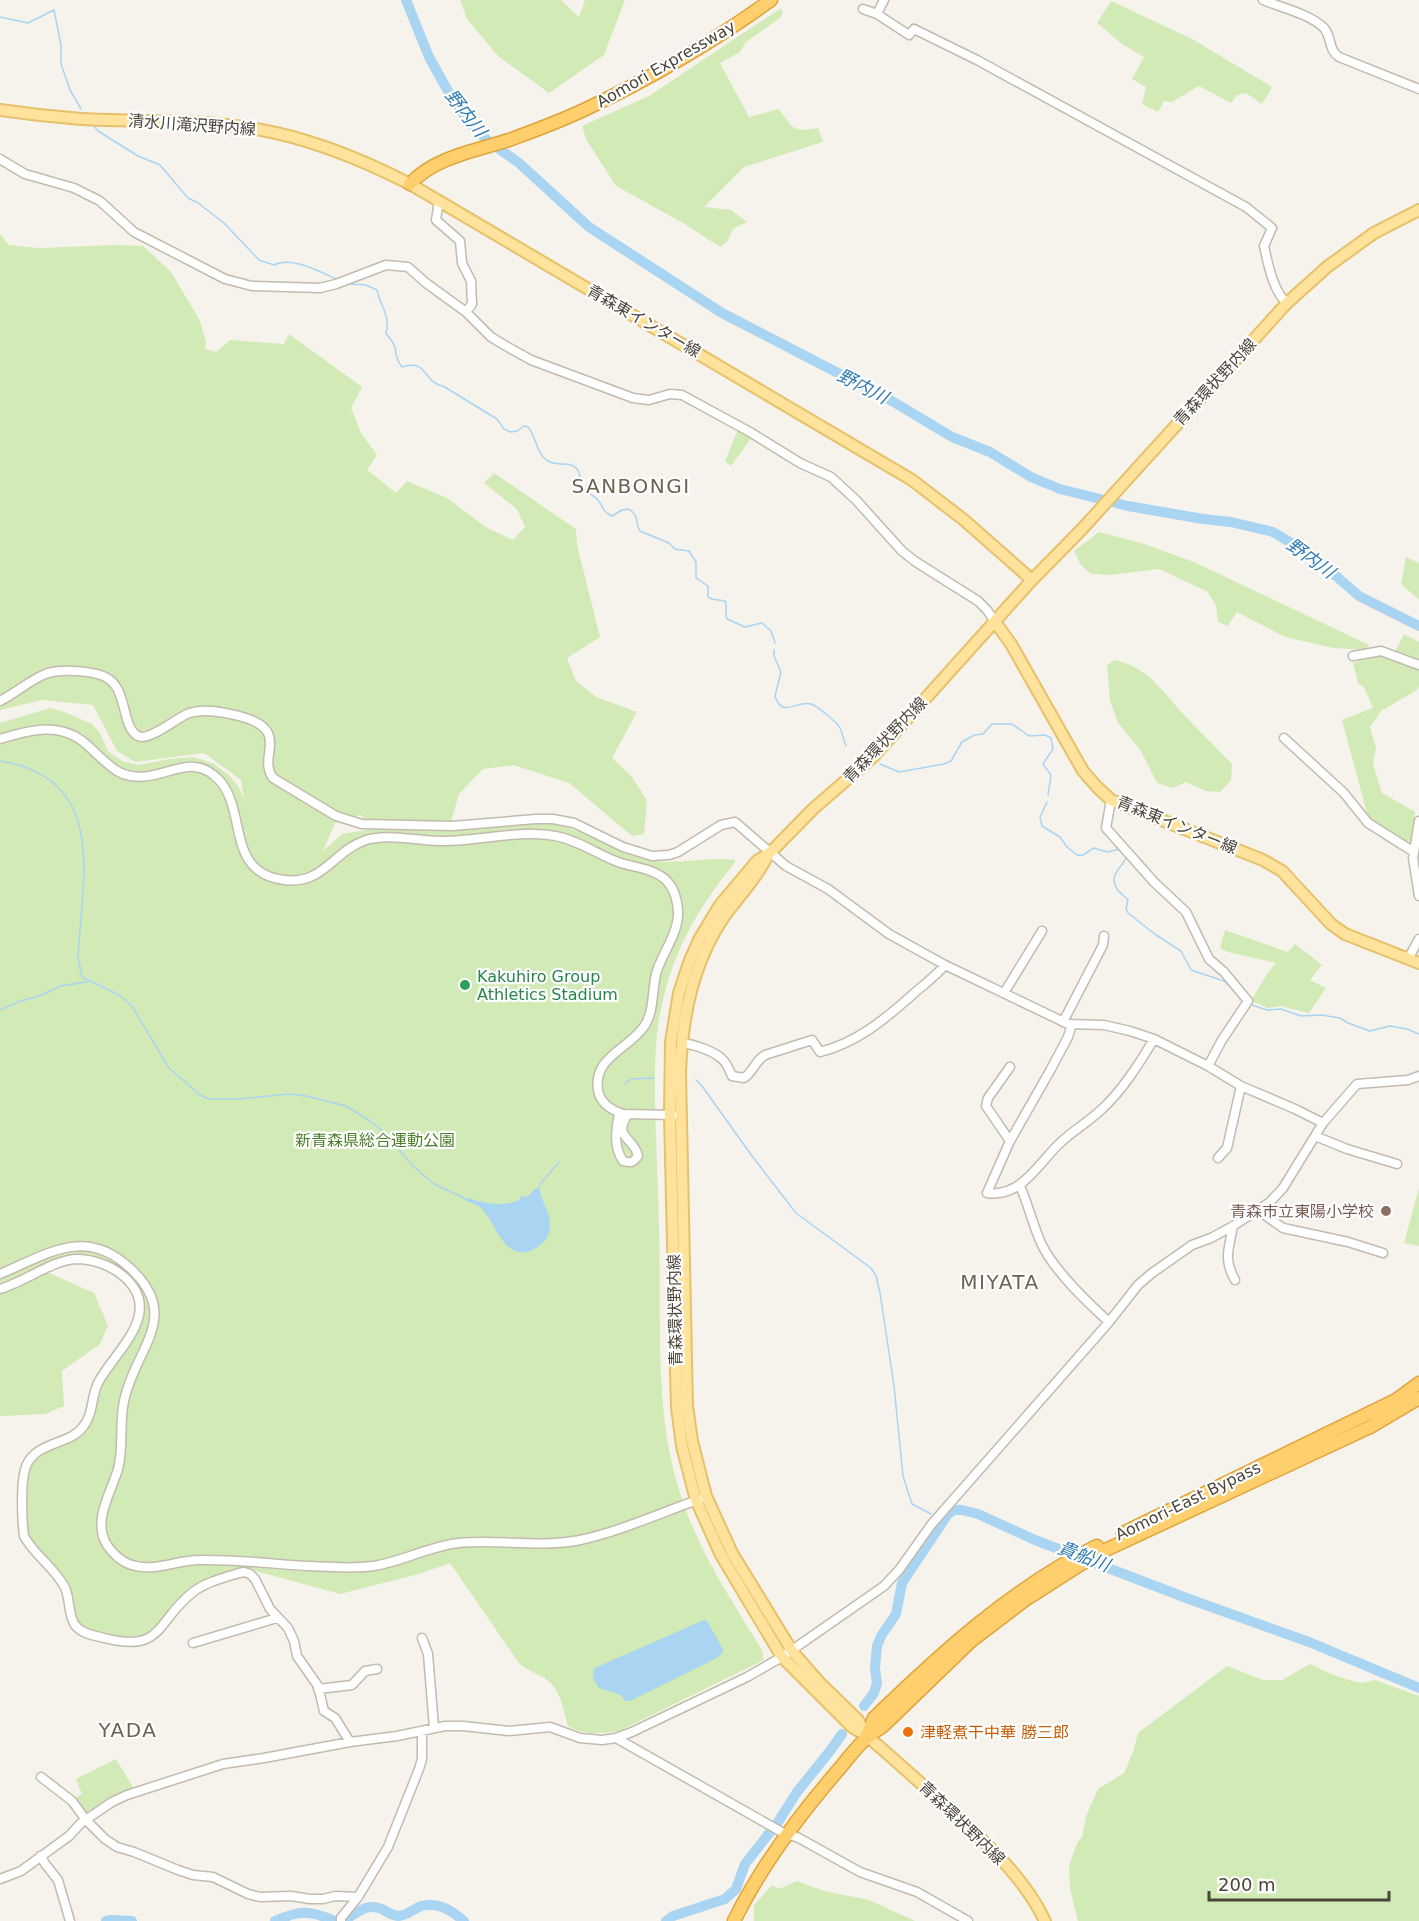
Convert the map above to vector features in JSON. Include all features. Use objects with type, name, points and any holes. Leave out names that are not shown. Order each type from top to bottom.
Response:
[{"type":"highway","name":"Aomori Expressway","points":[[410,184],[428,168],[509,140],[590,107],[686,56],[771,0]]},
{"type":"highway","name":"Aomori-East Bypass","points":[[734,1921],[782,1832],[867,1736],[874,1718],[965,1634],[1017,1595],[1092,1552],[1396,1400],[1419,1383]]},
{"type":"highway","name":"Aomori-East Bypass","points":[[1092,1552],[1370,1427],[1419,1398]]},
{"type":"main road","name":"清水川滝沢野内線","points":[[0,110],[71,118],[185,122],[256,129],[296,137],[333,149],[377,167],[410,184]]},
{"type":"main road","name":"青森東インター線","points":[[410,184],[912,480],[964,520],[1032,580]]},
{"type":"main road","name":"青森環状野内線","points":[[1045,1921],[1037,1904],[1016,1874],[867,1736],[852,1727],[787,1654],[721,1555],[682,1446],[677,1407],[679,1283],[676,1115],[671,1042],[674,1015],[690,960],[700,938],[720,905],[757,861],[770,853],[813,809],[873,757],[1287,303],[1327,267],[1374,233],[1419,210]]},
{"type":"main road","name":"青森東インター線","points":[[995,622],[1011,644],[1083,771],[1111,800],[1263,860],[1282,871],[1330,924],[1345,934],[1419,963]]},
{"type":"main road","name":"青森環状野内線","points":[[676,1115],[681,1043],[688,999],[703,957],[720,924],[770,853]]},
{"type":"street","points":[[877,14],[884,0]]},
{"type":"street","points":[[1263,0],[1314,21],[1327,32],[1333,52],[1339,57],[1419,89]]},
{"type":"street","points":[[863,9],[877,14],[909,36],[914,29],[977,60],[1246,207],[1272,228],[1264,246],[1269,268],[1281,298],[1287,303]]},
{"type":"street","points":[[0,159],[26,174],[74,188],[100,201],[134,232],[232,281],[252,286],[320,288],[386,265],[408,267],[466,312],[491,337],[531,360],[633,398],[649,400],[670,394],[682,395],[750,432],[800,463],[831,477],[856,500],[902,551],[978,601],[995,622]]},
{"type":"street","points":[[439,201],[436,220],[460,241],[462,263],[471,280],[472,304],[466,312]]},
{"type":"street","points":[[1353,656],[1380,651],[1419,665]]},
{"type":"street","points":[[0,701],[44,674],[55,671],[83,672],[103,675],[111,680],[117,688],[130,728],[137,736],[146,737],[198,711],[218,712],[251,720],[264,727],[269,734],[269,769],[273,778],[336,816],[362,824],[452,826],[553,819],[574,823],[629,849],[661,856],[678,852],[721,825],[735,822],[786,866],[828,889],[889,934],[945,965],[1067,1023],[1104,1025],[1154,1039],[1208,1066],[1241,1086],[1323,1123]]},
{"type":"street","points":[[0,739],[37,729],[60,730],[80,739],[122,774],[133,777],[155,776],[178,767],[198,767],[208,772],[218,778],[230,796],[240,844],[247,856],[260,870],[281,880],[304,880],[316,875],[352,846],[377,838],[447,841],[540,834],[568,840],[621,864],[651,871],[660,876],[667,882],[675,896],[678,914],[677,923],[657,972],[650,1015],[640,1032],[602,1065],[597,1079],[599,1095],[608,1107],[619,1113],[676,1115]]},
{"type":"street","points":[[1284,738],[1344,793],[1368,823],[1414,852]]},
{"type":"street","points":[[1111,800],[1106,828],[1154,882],[1186,912],[1209,959],[1224,972],[1248,1001],[1208,1066]]},
{"type":"street","points":[[1419,821],[1414,852],[1419,896]]},
{"type":"street","points":[[1004,993],[1042,931]]},
{"type":"street","points":[[1104,936],[1103,945],[1067,1023],[1068,1037],[1010,1141],[987,1193],[997,1193],[1020,1185],[1037,1170],[1062,1141],[1109,1102],[1140,1063],[1154,1039]]},
{"type":"street","points":[[1408,959],[1419,939]]},
{"type":"street","points":[[681,1043],[694,1044],[718,1055],[724,1060],[732,1076],[744,1078],[758,1059],[765,1055],[812,1040],[820,1052],[867,1032],[936,976],[945,965]]},
{"type":"street","points":[[1010,1141],[986,1106],[988,1098],[1011,1067]]},
{"type":"street","points":[[0,1879],[21,1871],[69,1836],[86,1820],[127,1795],[223,1764],[422,1732],[434,1728],[463,1726],[509,1731],[550,1727],[580,1738],[602,1740],[616,1738],[747,1677],[787,1654],[884,1586],[899,1570],[931,1525],[1109,1322],[1138,1285],[1192,1245],[1233,1226],[1270,1202],[1283,1188],[1323,1123],[1357,1083],[1408,1080],[1419,1076]]},
{"type":"street","points":[[1218,1158],[1227,1148],[1241,1086]]},
{"type":"street","points":[[619,1113],[615,1139],[623,1161],[629,1163],[635,1161],[638,1156],[634,1146],[625,1138],[622,1131],[623,1122],[628,1114]]},
{"type":"street","points":[[1315,1136],[1347,1149],[1397,1164]]},
{"type":"street","points":[[619,1153],[621,1147],[634,1146]]},
{"type":"street","points":[[1020,1185],[1042,1244],[1064,1277],[1109,1322]]},
{"type":"street","points":[[1259,1211],[1283,1228],[1348,1242],[1383,1253]]},
{"type":"street","points":[[1233,1226],[1227,1260],[1235,1280]]},
{"type":"street","points":[[0,1274],[64,1248],[75,1245],[97,1247],[117,1256],[133,1270],[153,1298],[154,1325],[135,1366],[125,1395],[119,1465],[102,1521],[104,1538],[108,1546],[128,1564],[148,1567],[200,1560],[342,1568],[368,1566],[395,1562],[451,1544],[554,1543],[582,1540],[701,1498]]},
{"type":"street","points":[[0,1289],[67,1260],[87,1259],[119,1273],[128,1280],[138,1298],[140,1307],[137,1324],[99,1381],[88,1420],[81,1430],[39,1450],[32,1456],[23,1476],[24,1536],[60,1579],[77,1627],[83,1632],[122,1642],[132,1643],[144,1640],[154,1635],[185,1599],[201,1587],[212,1581],[244,1572],[250,1574],[270,1609],[288,1628],[297,1656],[318,1689],[324,1711],[335,1718],[350,1742]]},
{"type":"street","points":[[193,1643],[277,1618]]},
{"type":"street","points":[[422,1638],[428,1654],[434,1728]]},
{"type":"street","points":[[318,1689],[352,1685],[365,1671],[377,1669]]},
{"type":"street","points":[[341,1919],[358,1897],[388,1847],[422,1759],[422,1732]]},
{"type":"street","points":[[616,1738],[782,1832],[797,1837],[860,1872],[917,1892],[968,1921]]},
{"type":"street","points":[[41,1777],[72,1801],[86,1820],[105,1839],[117,1847],[193,1875],[217,1879],[248,1894],[260,1897],[291,1896],[322,1899],[335,1896],[358,1897]]},
{"type":"street","points":[[40,1856],[58,1880],[69,1921]]},
{"type":"green space","points":[[460,0],[561,0],[579,17],[585,0],[625,0],[604,55],[549,93],[498,56],[467,19]]},
{"type":"green space","points":[[1111,1],[1192,39],[1272,87],[1262,104],[1246,93],[1237,95],[1231,103],[1199,86],[1172,102],[1164,101],[1158,112],[1142,104],[1146,87],[1132,79],[1144,57],[1122,44],[1097,23]]},
{"type":"green space","points":[[781,8],[783,12],[780,18],[746,42],[740,52],[720,63],[749,117],[779,109],[794,128],[803,130],[818,128],[823,142],[744,167],[704,207],[731,210],[747,222],[733,229],[727,242],[720,247],[683,223],[616,186],[586,139],[582,126],[649,96]]},
{"type":"green space","name":"新青森県総合運動公園","points":[[0,234],[9,245],[38,248],[143,246],[171,272],[200,321],[206,342],[205,349],[216,352],[230,340],[284,344],[289,334],[362,387],[351,408],[361,433],[377,455],[367,470],[396,493],[407,481],[447,498],[487,528],[513,540],[525,527],[517,509],[484,483],[494,473],[576,529],[577,545],[600,637],[567,658],[576,681],[596,697],[637,712],[612,758],[632,777],[647,800],[644,834],[632,836],[569,783],[513,765],[483,769],[459,794],[449,829],[551,823],[576,830],[622,852],[646,860],[668,862],[735,860],[699,912],[681,946],[667,984],[658,1029],[655,1055],[655,1105],[660,1362],[671,1461],[687,1514],[706,1555],[762,1650],[764,1660],[619,1731],[592,1733],[568,1726],[561,1701],[552,1684],[519,1663],[450,1563],[419,1574],[340,1594],[245,1568],[238,1569],[214,1576],[185,1592],[163,1619],[141,1637],[122,1638],[106,1635],[90,1630],[79,1623],[75,1617],[70,1597],[28,1536],[26,1528],[27,1476],[29,1467],[42,1453],[88,1427],[94,1415],[102,1385],[138,1334],[143,1312],[138,1289],[124,1272],[114,1265],[90,1257],[40,1269],[94,1293],[108,1326],[100,1344],[62,1371],[64,1406],[45,1414],[0,1416],[0,723],[50,708],[62,711],[92,724],[100,733],[108,751],[122,761],[139,765],[194,757],[214,764],[230,776],[244,799],[241,780],[204,753],[135,762],[117,751],[93,705],[42,700],[0,710]],"holes":[[[361,815],[373,829],[342,834],[323,851],[335,823]]]},
{"type":"green space","points":[[738,429],[752,437],[731,466],[725,461]]},
{"type":"green space","points":[[1099,532],[1144,544],[1194,562],[1369,645],[1366,650],[1334,648],[1285,637],[1237,612],[1228,626],[1218,622],[1216,606],[1208,592],[1159,569],[1110,575],[1091,574],[1081,565],[1074,551]]},
{"type":"green space","points":[[1406,557],[1419,563],[1419,600],[1401,584]]},
{"type":"green space","points":[[1404,634],[1419,642],[1419,686],[1417,690],[1381,711],[1370,727],[1376,748],[1373,764],[1382,793],[1415,812],[1412,838],[1407,844],[1368,817],[1342,720],[1373,708],[1364,687],[1358,683],[1353,663],[1378,656],[1391,659]]},
{"type":"green space","points":[[1115,660],[1138,669],[1155,682],[1232,764],[1231,780],[1220,792],[1206,791],[1186,782],[1173,788],[1157,783],[1141,751],[1118,723],[1110,701],[1107,665]]},
{"type":"green space","points":[[1225,930],[1288,952],[1295,944],[1322,965],[1310,980],[1326,988],[1309,1013],[1280,1006],[1268,1008],[1251,1001],[1276,963],[1220,948]]},
{"type":"green space","points":[[1419,1188],[1419,1246],[1404,1243]]},
{"type":"green space","points":[[1310,1664],[1352,1681],[1362,1683],[1375,1680],[1419,1696],[1419,1921],[1078,1921],[1070,1889],[1069,1866],[1077,1843],[1082,1837],[1086,1816],[1098,1789],[1124,1773],[1138,1733],[1227,1666],[1263,1680],[1282,1680]]},
{"type":"green space","points":[[116,1759],[134,1789],[87,1814],[73,1799],[82,1794],[76,1779]]},
{"type":"green space","points":[[797,1881],[824,1891],[869,1900],[915,1921],[754,1921],[754,1905],[772,1885],[779,1889]]},
{"type":"water","points":[[536,1188],[540,1190],[548,1212],[550,1229],[542,1244],[525,1252],[509,1248],[483,1210],[466,1201],[467,1198],[488,1203],[506,1203],[520,1200],[520,1196],[527,1197]]},
{"type":"water","points":[[704,1620],[707,1621],[723,1649],[717,1658],[630,1701],[625,1701],[621,1695],[599,1688],[593,1676],[595,1668]]},
{"type":"waterway","name":"野内川","points":[[406,0],[429,57],[449,93],[468,121],[488,141],[519,163],[589,227],[722,313],[892,401],[952,437],[990,452],[1031,477],[1060,489],[1128,506],[1231,522],[1273,532],[1313,556],[1359,596],[1419,626]]},
{"type":"waterway","points":[[0,17],[28,23],[54,10],[61,45],[61,64],[70,90],[81,109]]},
{"type":"waterway","points":[[94,126],[98,131],[138,156],[160,165],[188,198],[224,223],[259,260],[274,265],[297,263],[336,279]]},
{"type":"waterway","points":[[351,284],[366,285],[377,290],[386,316],[386,333],[394,345],[402,367],[411,365],[421,368],[436,384],[497,419],[504,429],[511,432],[524,426],[528,427],[545,459],[574,467],[578,471],[583,487],[597,499],[606,512],[612,516],[629,509],[635,515],[640,531],[669,543],[675,549],[689,551],[696,562],[696,578],[708,586],[708,597],[725,601],[727,619],[745,627],[762,623],[771,631],[775,643]]},
{"type":"waterway","points":[[774,650],[774,656],[781,672],[775,696],[778,703],[786,708],[806,703],[818,708],[838,725],[846,746]]},
{"type":"waterway","points":[[880,764],[899,772],[944,764],[951,761],[962,742],[974,735],[983,734],[992,724],[1012,724],[1029,736],[1045,735],[1051,738],[1053,749],[1043,764],[1051,775],[1048,795]]},
{"type":"waterway","points":[[0,761],[35,771],[59,788],[74,810],[81,836],[84,865],[78,957],[82,977],[119,995],[132,1006],[169,1068],[200,1095],[209,1099],[240,1099],[289,1094],[346,1106],[384,1132],[413,1166],[434,1184],[466,1199]]},
{"type":"waterway","points":[[1047,802],[1040,817],[1042,826],[1060,837],[1077,855],[1083,855],[1094,848],[1107,852],[1120,849]]},
{"type":"waterway","points":[[1126,857],[1114,879],[1117,889],[1128,900],[1126,909],[1128,913],[1181,951],[1191,970],[1224,981],[1236,992]]},
{"type":"waterway","points":[[0,1010],[60,986],[87,982]]},
{"type":"waterway","points":[[1252,1005],[1267,1010],[1281,1009],[1301,1016],[1321,1015],[1340,1018],[1370,1031],[1390,1026],[1419,1034]]},
{"type":"waterway","points":[[625,1084],[631,1079],[654,1078]]},
{"type":"waterway","points":[[696,1080],[796,1213],[871,1268],[876,1276],[894,1386],[903,1476],[912,1504],[931,1514]]},
{"type":"waterway","points":[[538,1189],[559,1162]]},
{"type":"waterway","name":"貴船川","points":[[864,1706],[874,1693],[877,1683],[875,1668],[877,1646],[896,1614],[902,1583],[948,1514],[954,1510],[978,1514],[1035,1540],[1309,1642],[1419,1688]]},
{"type":"waterway","name":"貴船川","points":[[666,1921],[673,1916],[725,1899],[736,1889],[745,1864],[842,1734]]},
{"type":"waterway","name":"貴船川","points":[[343,1921],[371,1907],[399,1916],[427,1905],[444,1908],[464,1921]]},
{"type":"waterway","name":"貴船川","points":[[275,1921],[298,1913],[311,1913],[335,1921]]},
{"type":"waterway","name":"貴船川","points":[[106,1921],[132,1921]]},
{"type":"place","name":"Kakuhiro Group Athletics Stadium","points":[[465,985]]},
{"type":"place","name":"青森市立東陽小学校","points":[[1386,1211]]},
{"type":"place","name":"津軽煮干中華 勝三郎","points":[[908,1732]]},
{"type":"district","name":"SANBONGI","points":[[631,486]]},
{"type":"district","name":"MIYATA","points":[[1000,1282]]},
{"type":"district","name":"YADA","points":[[128,1730]]}]
